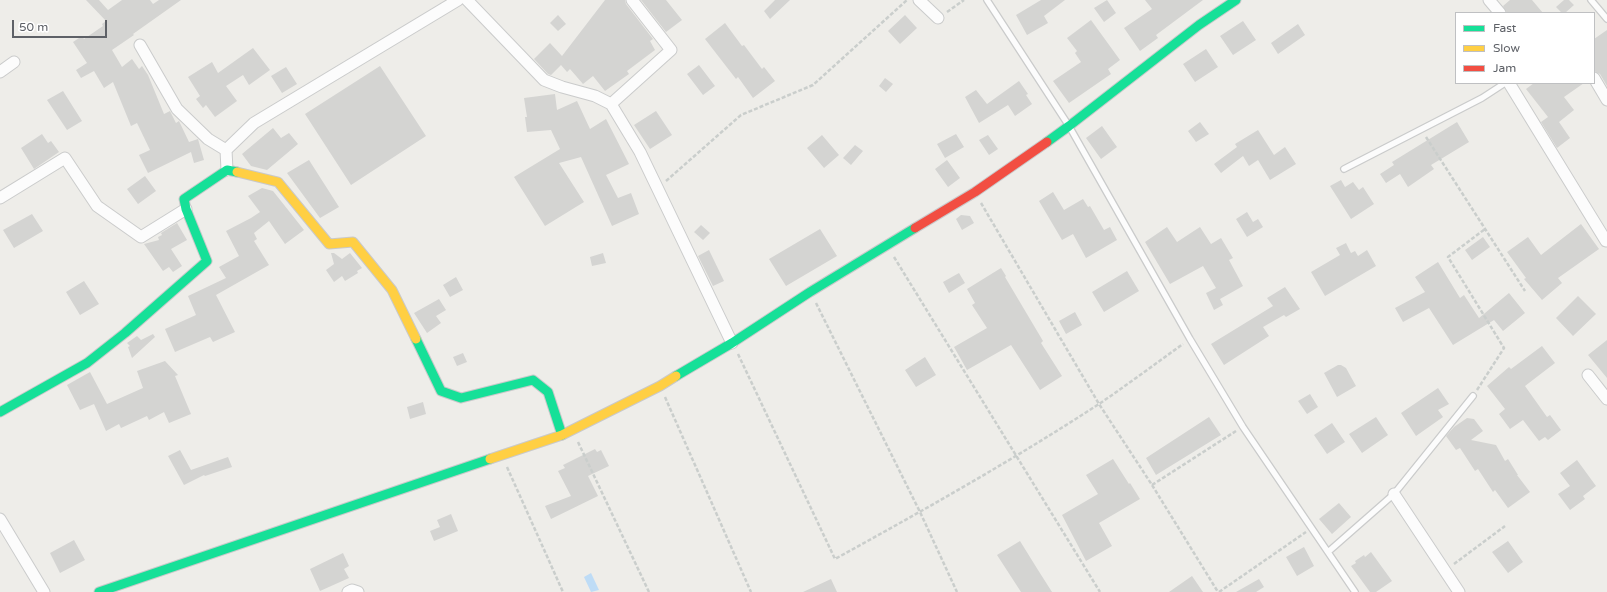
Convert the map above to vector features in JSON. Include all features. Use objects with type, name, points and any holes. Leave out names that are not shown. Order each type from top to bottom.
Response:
[{"type":"street","points":[[226,170],[226,150],[254,122],[458,0]]},
{"type":"street","points":[[467,0],[544,80],[562,87],[595,96],[611,104],[640,152],[732,343]]},
{"type":"street","points":[[611,104],[671,50],[632,0]]},
{"type":"street","points":[[919,0],[938,18]]},
{"type":"street","points":[[99,592],[502,456],[562,434],[660,386],[732,343],[810,292],[975,192],[1069,126],[1199,26],[1236,0]]},
{"type":"street","points":[[1490,0],[1499,12]]},
{"type":"street","points":[[140,45],[177,109],[208,139],[226,150]]},
{"type":"street","points":[[0,72],[14,62]]},
{"type":"street","points":[[1595,80],[1607,100]]},
{"type":"street","points":[[1511,84],[1606,241]]},
{"type":"street","points":[[0,198],[65,158],[97,206],[141,237],[186,209]]},
{"type":"street","points":[[0,412],[87,363],[125,333],[207,261],[186,209],[184,199],[226,170],[278,182],[329,244],[353,242],[392,290],[441,391],[461,398],[533,380],[548,392],[562,434]]},
{"type":"street","points":[[1588,375],[1607,399]]},
{"type":"street","points":[[1394,494],[1459,592]]},
{"type":"street","points":[[0,519],[44,592]]},
{"type":"street","points":[[348,592],[352,590],[358,592]]},
{"type":"lane","points":[[987,0],[1069,126],[1190,339],[1243,427],[1355,592]]},
{"type":"lane","points":[[1591,0],[1607,19]]},
{"type":"lane","points":[[1344,169],[1482,98],[1503,84]]},
{"type":"lane","points":[[1328,552],[1394,494],[1473,396]]},
{"type":"path","points":[[657,189],[740,115],[813,85],[907,0]]},
{"type":"path","points":[[938,18],[964,0]]},
{"type":"path","points":[[1421,130],[1525,291]]},
{"type":"path","points":[[975,192],[1099,404],[1152,485],[1218,592],[1311,528]]},
{"type":"path","points":[[1473,396],[1504,348],[1448,257],[1485,229]]},
{"type":"path","points":[[887,245],[1100,592]]},
{"type":"path","points":[[810,292],[920,512],[957,592]]},
{"type":"path","points":[[732,343],[835,559],[920,512],[1099,404],[1190,339]]},
{"type":"path","points":[[660,386],[751,592]]},
{"type":"path","points":[[1152,485],[1243,427]]},
{"type":"path","points":[[572,430],[649,592]]},
{"type":"path","points":[[502,456],[563,592]]},
{"type":"path","points":[[1445,570],[1505,526]]},
{"type":"water","points":[[591,573],[599,590],[591,592],[584,577]]},
{"type":"building","points":[[86,0],[99,0],[108,10],[122,0],[150,0],[153,4],[159,0],[181,0],[112,50],[122,67],[132,59],[139,69],[142,66],[148,75],[164,114],[170,111],[176,123],[179,121],[189,142],[198,139],[204,160],[194,163],[191,152],[148,173],[139,155],[150,150],[137,123],[131,126],[113,82],[104,88],[94,71],[81,78],[76,70],[87,63],[73,42],[82,36],[84,39],[103,26],[102,24],[106,21]]},
{"type":"building","points":[[605,0],[625,0],[626,4],[653,39],[650,41],[655,50],[627,71],[629,74],[605,91],[593,76],[583,84],[570,69],[567,72],[561,65],[551,75],[548,74],[534,59],[550,43],[562,56]]},
{"type":"building","points":[[641,0],[666,0],[682,20],[666,32]]},
{"type":"building","points":[[775,0],[790,0],[770,19],[764,11]]},
{"type":"building","points":[[1041,0],[1065,0],[1044,16],[1048,23],[1027,35],[1016,15]]},
{"type":"building","points":[[1107,0],[1116,13],[1104,22],[1094,8]]},
{"type":"building","points":[[1145,0],[1203,0],[1156,35],[1158,38],[1140,51],[1124,28],[1152,9]]},
{"type":"building","points":[[1510,0],[1532,0],[1542,12],[1506,12],[1503,6]]},
{"type":"building","points":[[1564,0],[1569,0],[1574,5],[1566,12],[1561,12],[1556,7]]},
{"type":"building","points":[[558,15],[566,24],[558,31],[550,23]]},
{"type":"building","points":[[905,15],[917,28],[900,44],[888,31]]},
{"type":"building","points":[[1091,20],[1120,60],[1108,69],[1111,74],[1069,103],[1053,81],[1081,62],[1075,53],[1077,51],[1067,38]]},
{"type":"building","points":[[1243,21],[1256,40],[1233,55],[1220,36]]},
{"type":"building","points":[[725,23],[742,46],[744,45],[762,69],[764,67],[775,81],[753,98],[738,77],[736,79],[705,39]]},
{"type":"building","points":[[1298,24],[1305,35],[1278,54],[1271,43]]},
{"type":"building","points":[[1607,30],[1607,86],[1600,74],[1595,72],[1595,38]]},
{"type":"building","points":[[253,48],[270,70],[249,85],[243,75],[226,86],[237,101],[215,117],[206,105],[203,108],[196,99],[200,96],[188,77],[212,62],[218,73]]},
{"type":"building","points":[[1206,49],[1218,67],[1195,82],[1183,64]]},
{"type":"building","points":[[699,65],[715,86],[703,95],[687,74]]},
{"type":"building","points":[[380,66],[426,136],[351,185],[305,114]]},
{"type":"building","points":[[286,67],[297,84],[282,93],[271,76]]},
{"type":"building","points":[[885,78],[893,84],[886,92],[879,86]]},
{"type":"building","points":[[1019,81],[1028,94],[1026,95],[1032,104],[1015,116],[1008,105],[979,123],[965,97],[976,90],[987,104]]},
{"type":"building","points":[[1533,84],[1583,84],[1564,97],[1574,110],[1559,122],[1570,138],[1557,148],[1541,122],[1548,117],[1526,89]]},
{"type":"building","points":[[63,91],[82,121],[67,130],[47,100]]},
{"type":"building","points":[[555,94],[557,110],[577,101],[590,129],[606,119],[629,164],[606,175],[618,198],[631,193],[639,214],[612,226],[581,157],[559,163],[584,202],[545,226],[514,177],[560,149],[551,130],[527,132],[525,117],[527,117],[524,98]]},
{"type":"building","points":[[656,111],[672,135],[650,149],[634,125]]},
{"type":"building","points":[[1200,122],[1209,134],[1196,142],[1188,131]]},
{"type":"building","points":[[1457,122],[1469,142],[1431,165],[1434,169],[1408,187],[1400,174],[1386,183],[1380,174],[1394,165],[1392,162]]},
{"type":"building","points":[[1102,126],[1117,147],[1101,159],[1086,138]]},
{"type":"building","points":[[273,128],[281,138],[289,133],[298,144],[267,170],[251,166],[242,154]]},
{"type":"building","points":[[1258,130],[1274,155],[1285,147],[1296,164],[1270,180],[1258,160],[1249,166],[1243,156],[1221,173],[1214,164],[1237,147],[1235,144]]},
{"type":"building","points":[[42,134],[48,143],[51,141],[59,152],[34,169],[21,148]]},
{"type":"building","points":[[956,134],[964,147],[945,158],[937,144]]},
{"type":"building","points":[[822,135],[839,155],[824,168],[807,148]]},
{"type":"building","points":[[988,135],[998,149],[989,155],[979,140]]},
{"type":"building","points":[[855,145],[863,151],[851,165],[843,158]]},
{"type":"building","points":[[309,160],[339,207],[320,218],[287,173]]},
{"type":"building","points":[[947,160],[960,178],[948,187],[935,169]]},
{"type":"building","points":[[145,176],[156,191],[138,204],[127,189]]},
{"type":"building","points":[[1341,180],[1345,187],[1353,182],[1359,190],[1363,187],[1374,204],[1351,219],[1330,186]]},
{"type":"building","points":[[262,188],[273,191],[304,230],[285,244],[269,221],[254,233],[257,239],[254,241],[269,265],[216,295],[235,332],[213,342],[210,337],[175,352],[165,329],[196,315],[188,296],[226,278],[219,267],[239,256],[226,231],[260,212],[248,196]]},
{"type":"building","points":[[1053,192],[1064,210],[1083,199],[1088,207],[1090,206],[1104,230],[1110,227],[1117,240],[1086,258],[1073,234],[1062,240],[1039,201]]},
{"type":"building","points":[[1247,212],[1253,222],[1258,219],[1263,227],[1247,237],[1236,219]]},
{"type":"building","points":[[32,214],[43,231],[14,248],[3,230]]},
{"type":"building","points":[[961,215],[970,216],[974,223],[962,230],[956,219]]},
{"type":"building","points":[[177,223],[187,240],[171,249],[182,266],[173,272],[169,267],[163,271],[144,244],[159,240],[158,237],[162,235],[161,233]]},
{"type":"building","points":[[1581,224],[1599,249],[1558,278],[1562,283],[1542,300],[1524,279],[1526,278],[1507,252],[1528,237],[1541,255]]},
{"type":"building","points":[[701,225],[710,233],[703,240],[694,232]]},
{"type":"building","points":[[1167,227],[1177,242],[1200,227],[1211,244],[1221,238],[1233,258],[1229,260],[1243,286],[1220,299],[1223,305],[1214,310],[1206,293],[1216,288],[1203,266],[1170,284],[1145,242]]},
{"type":"building","points":[[820,229],[837,256],[786,286],[769,259]]},
{"type":"building","points":[[1483,237],[1490,247],[1472,260],[1465,250]]},
{"type":"building","points":[[1346,243],[1351,253],[1355,251],[1358,256],[1367,250],[1376,266],[1325,296],[1311,272],[1340,255],[1336,248]]},
{"type":"building","points":[[709,250],[724,281],[713,286],[698,256]]},
{"type":"building","points":[[331,253],[334,253],[342,259],[350,253],[362,268],[357,271],[358,273],[345,281],[342,276],[334,282],[326,270],[334,264]]},
{"type":"building","points":[[603,253],[606,263],[592,266],[590,257]]},
{"type":"building","points":[[1438,262],[1460,298],[1464,295],[1479,318],[1509,293],[1525,313],[1503,331],[1494,320],[1453,345],[1429,308],[1403,322],[1395,308],[1425,292],[1415,277]]},
{"type":"building","points":[[1001,268],[1043,341],[1041,343],[1062,376],[1040,390],[1011,345],[967,370],[954,347],[987,328],[972,305],[975,303],[967,289]]},
{"type":"building","points":[[1127,271],[1139,291],[1104,312],[1092,292]]},
{"type":"building","points":[[959,273],[965,283],[949,293],[943,282]]},
{"type":"building","points":[[456,277],[463,290],[450,297],[443,285]]},
{"type":"building","points":[[84,281],[99,304],[80,315],[66,292]]},
{"type":"building","points":[[1285,287],[1300,309],[1286,317],[1284,315],[1263,327],[1269,336],[1224,365],[1211,344],[1273,306],[1267,298]]},
{"type":"building","points":[[1578,296],[1596,314],[1573,336],[1556,318]]},
{"type":"building","points":[[439,299],[446,310],[436,316],[441,323],[427,333],[414,313]]},
{"type":"building","points":[[1075,312],[1082,325],[1066,334],[1059,321]]},
{"type":"building","points":[[153,334],[155,337],[132,358],[128,347],[130,346],[127,343],[137,336],[141,340]]},
{"type":"building","points":[[1607,340],[1607,378],[1588,355]]},
{"type":"building","points":[[1542,346],[1555,363],[1525,386],[1547,417],[1550,415],[1561,430],[1548,440],[1545,437],[1539,441],[1523,420],[1510,429],[1499,414],[1505,409],[1487,386],[1509,367],[1511,369]]},
{"type":"building","points":[[463,353],[467,362],[457,366],[453,357]]},
{"type":"building","points":[[925,357],[936,375],[916,387],[905,370]]},
{"type":"building","points":[[165,361],[178,375],[175,376],[191,414],[169,423],[164,412],[149,420],[147,416],[121,428],[119,424],[106,431],[94,404],[80,410],[67,385],[90,372],[107,404],[143,388],[137,371]]},
{"type":"building","points":[[1338,365],[1346,368],[1356,386],[1337,397],[1324,373]]},
{"type":"building","points":[[1438,388],[1449,404],[1438,410],[1443,417],[1416,436],[1401,413]]},
{"type":"building","points":[[1310,394],[1318,407],[1307,414],[1298,401]]},
{"type":"building","points":[[423,402],[426,414],[410,419],[407,407]]},
{"type":"building","points":[[1209,417],[1221,435],[1156,475],[1146,458]]},
{"type":"building","points":[[1376,417],[1388,435],[1362,453],[1349,434]]},
{"type":"building","points":[[1467,418],[1474,419],[1483,431],[1471,440],[1496,445],[1505,461],[1508,459],[1517,475],[1530,492],[1508,508],[1495,490],[1493,492],[1478,469],[1475,471],[1460,448],[1456,450],[1446,436],[1454,427]]},
{"type":"building","points":[[1332,423],[1345,442],[1327,454],[1314,435]]},
{"type":"building","points":[[595,449],[597,452],[601,450],[609,466],[588,476],[598,496],[551,519],[545,506],[571,496],[558,471],[565,468],[563,465]]},
{"type":"building","points":[[180,450],[191,470],[228,457],[232,467],[205,476],[204,475],[184,485],[168,456]]},
{"type":"building","points":[[1113,459],[1140,499],[1099,523],[1112,546],[1086,561],[1062,515],[1098,494],[1086,475]]},
{"type":"building","points":[[1577,460],[1596,486],[1583,496],[1585,499],[1570,510],[1558,494],[1570,486],[1560,473]]},
{"type":"building","points":[[1339,503],[1351,517],[1332,534],[1319,519]]},
{"type":"building","points":[[451,514],[458,531],[434,541],[430,531],[440,527],[437,520]]},
{"type":"building","points":[[74,540],[85,560],[60,573],[50,553]]},
{"type":"building","points":[[1020,541],[1052,592],[1021,592],[997,555]]},
{"type":"building","points":[[1508,541],[1523,562],[1508,573],[1492,552]]},
{"type":"building","points":[[1304,547],[1314,566],[1297,576],[1286,557]]},
{"type":"building","points":[[1371,552],[1392,581],[1376,592],[1370,592],[1351,566],[1356,563],[1355,561],[1364,555],[1365,557]]},
{"type":"building","points":[[343,553],[349,566],[344,569],[349,578],[320,591],[310,569]]},
{"type":"building","points":[[1192,576],[1203,592],[1169,592]]},
{"type":"building","points":[[831,579],[837,592],[803,592]]},
{"type":"building","points":[[1259,579],[1264,587],[1256,592],[1236,592]]},
{"type":"traffic: fast","points":[[1047,142],[1199,25],[1236,0]]},
{"type":"traffic: fast","points":[[0,412],[87,363],[125,333],[207,261],[186,209],[184,199],[227,170],[237,172]]},
{"type":"traffic: fast","points":[[676,376],[732,343],[810,292],[915,228]]},
{"type":"traffic: fast","points":[[416,339],[441,391],[461,398],[533,380],[548,392],[562,435]]},
{"type":"traffic: fast","points":[[99,592],[490,459]]},
{"type":"traffic: slow","points":[[237,172],[278,182],[329,244],[353,242],[392,290],[416,339]]},
{"type":"traffic: slow","points":[[490,459],[562,435],[660,386],[676,376]]},
{"type":"traffic: jam","points":[[915,228],[975,192],[1047,142]]}]
